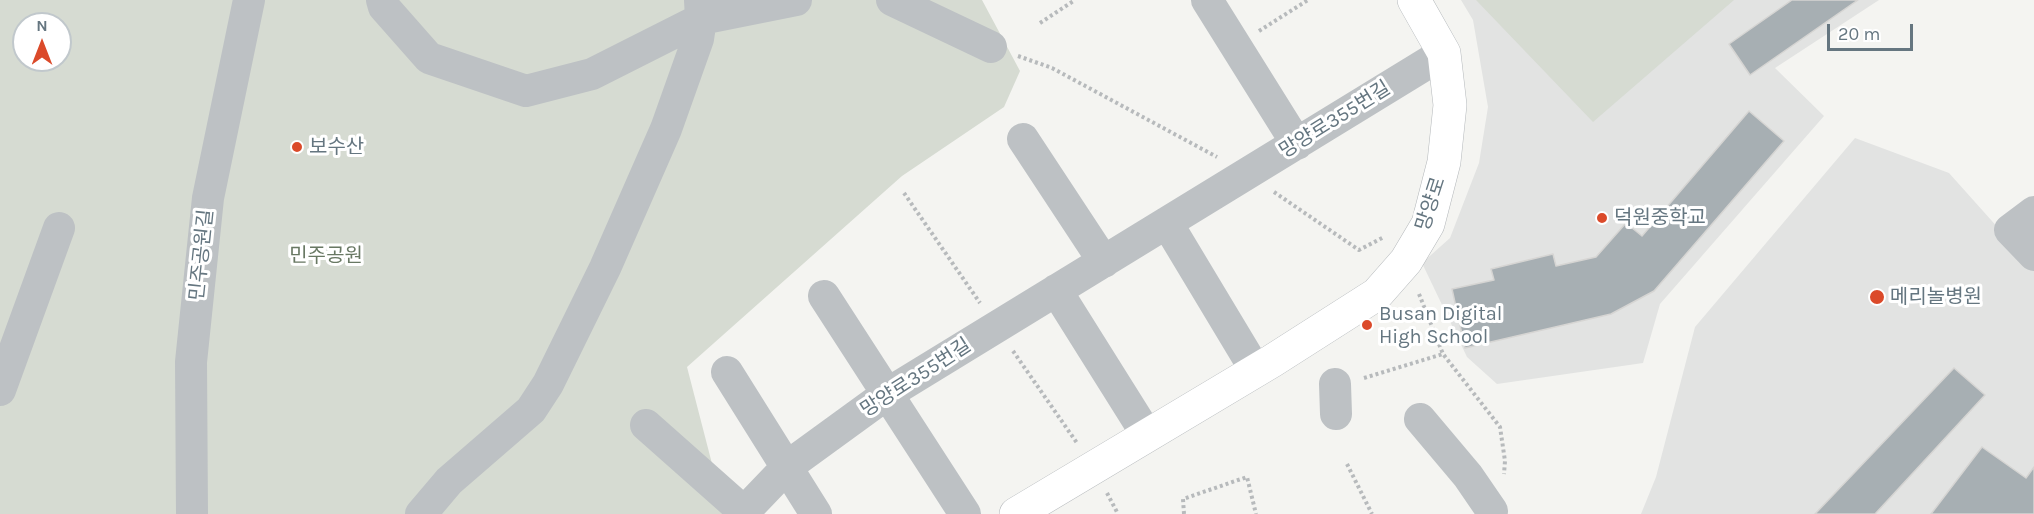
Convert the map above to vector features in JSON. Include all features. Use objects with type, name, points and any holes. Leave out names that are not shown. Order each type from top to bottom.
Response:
[{"type":"main road","name":"망양로","points":[[1016,514],[1256,371],[1377,294],[1406,261],[1428,224],[1444,162],[1450,105],[1444,53],[1414,0]]},
{"type":"street","name":"민주공원길","points":[[192,514],[191,362],[207,210],[249,0]]},
{"type":"street","points":[[382,0],[384,7],[429,58],[526,92],[592,74],[700,9],[796,0]]},
{"type":"street","points":[[892,0],[991,47]]},
{"type":"street","points":[[1207,0],[1297,144]]},
{"type":"street","points":[[421,514],[449,482],[531,410],[548,384],[604,268],[666,129],[698,39],[700,9]]},
{"type":"street","name":"망양로355번길","points":[[743,513],[788,466],[888,394],[1444,53]]},
{"type":"street","points":[[1023,139],[1104,261]]},
{"type":"street","points":[[2022,221],[2034,255]]},
{"type":"street","points":[[1167,223],[1256,371]]},
{"type":"street","points":[[0,390],[59,228]]},
{"type":"street","points":[[1056,291],[1148,435]]},
{"type":"street","points":[[824,296],[965,514]]},
{"type":"street","points":[[727,372],[816,514]]},
{"type":"street","points":[[1420,419],[1468,476],[1492,511]]},
{"type":"street","points":[[646,425],[743,513]]},
{"type":"path","points":[[1040,23],[1075,0]]},
{"type":"path","points":[[1236,46],[1308,0]]},
{"type":"path","points":[[991,47],[1052,68],[1248,174],[1359,250],[1398,231],[1428,224]]},
{"type":"path","points":[[1406,261],[1443,354],[1500,427],[1505,460],[1500,501],[1492,511]]},
{"type":"path","points":[[1336,399],[1409,366],[1443,354]]},
{"type":"path","points":[[1347,464],[1372,514]]},
{"type":"path","points":[[1184,514],[1183,500],[1247,477],[1256,514]]},
{"type":"shaded area","points":[[1461,0],[1879,0],[1775,68],[1824,116],[1660,304],[1643,363],[1497,384],[1467,357],[1422,263],[1450,238],[1479,163],[1488,107],[1473,20]]},
{"type":"shaded area","name":"메리놀병원","points":[[1855,138],[1949,173],[2034,268],[2034,514],[1641,514],[1656,477],[1695,327]]},
{"type":"green space","name":"민주공원","points":[[0,0],[982,0],[1020,71],[1004,107],[902,176],[687,367],[725,514],[0,514]]},
{"type":"green space","points":[[1476,0],[1734,0],[1593,122]]},
{"type":"building","points":[[1792,0],[1858,0],[1750,75],[1729,44]]},
{"type":"building","points":[[1749,111],[1784,141],[1654,291],[1611,314],[1465,348],[1452,289],[1494,280],[1491,269],[1553,254],[1556,266],[1596,257],[1626,223],[1642,236]]},
{"type":"building","points":[[1954,368],[1985,395],[1875,514],[1815,514]]},
{"type":"building","points":[[1982,447],[2026,478],[2034,467],[2034,514],[1931,514]]},
{"type":"place","name":"보수산","points":[[297,147]]},
{"type":"place","name":"덕원중학교","points":[[1602,218]]},
{"type":"place","name":"메리놀병원","points":[[1877,297]]},
{"type":"place","name":"Busan Digital High School","points":[[1367,325]]}]
